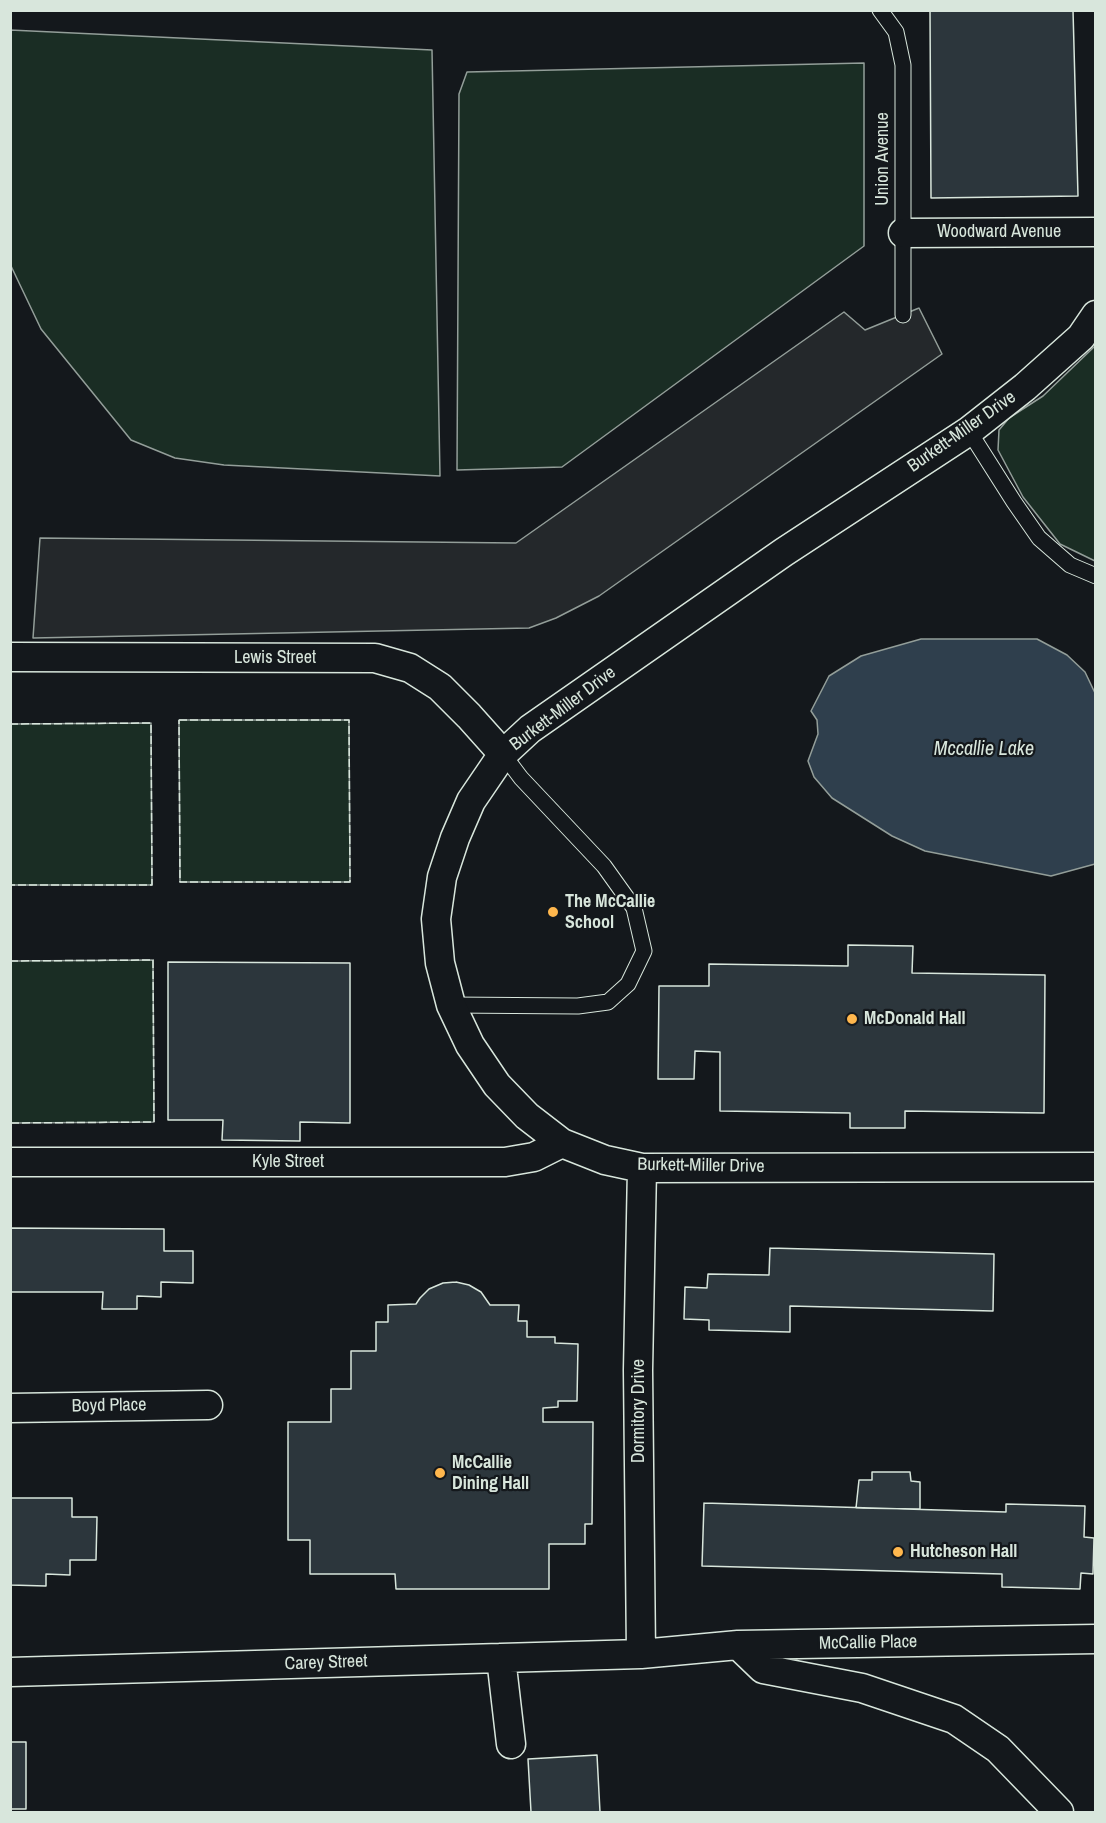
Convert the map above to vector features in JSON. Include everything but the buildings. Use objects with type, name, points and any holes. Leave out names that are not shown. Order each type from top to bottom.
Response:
[{"type":"street","name":"Woodward Avenue","points":[[903,233],[1095,232]]},
{"type":"street","name":"Burkett-Miller Drive","points":[[1095,315],[1081,337],[1025,387],[969,431],[784,552],[530,729],[503,754],[471,801],[442,877],[436,919],[440,963],[451,1005],[470,1046],[497,1085],[527,1116],[562,1143],[605,1160],[642,1168],[1095,1167]]},
{"type":"street","name":"Lewis Street","points":[[10,657],[375,658],[410,668],[440,687],[503,754]]},
{"type":"street","name":"Kyle Street","points":[[10,1162],[505,1162],[534,1157],[562,1143]]},
{"type":"street","name":"Dormitory Drive","points":[[641,1654],[638,1370],[642,1168]]},
{"type":"street","name":"Boyd Place","points":[[10,1408],[208,1405]]},
{"type":"street","name":"McCallie Place","points":[[641,1654],[738,1645],[1095,1639]]},
{"type":"street","points":[[738,1645],[763,1669],[862,1688],[954,1719],[998,1749],[1059,1812]]},
{"type":"street","name":"Carey Street","points":[[10,1672],[641,1654]]},
{"type":"street","points":[[501,1658],[511,1744]]},
{"type":"lane","name":"Union Avenue","points":[[880,10],[896,32],[903,65],[903,315]]},
{"type":"lane","points":[[969,431],[1039,538],[1070,565],[1095,576]]},
{"type":"lane","points":[[451,1005],[578,1006],[608,1002],[628,984],[644,951],[634,908],[622,891],[604,866],[521,778],[503,754]]},
{"type":"green space","points":[[10,30],[432,50],[440,476],[224,465],[175,458],[131,440],[41,329],[11,266]]},
{"type":"green space","points":[[864,63],[864,246],[562,467],[457,470],[459,94],[467,72]]},
{"type":"green space","points":[[1095,346],[1095,561],[1060,544],[1023,497],[998,450],[999,430],[1009,418],[1043,396]]},
{"type":"green space","points":[[179,720],[349,720],[350,882],[180,882]]},
{"type":"green space","points":[[151,723],[152,885],[11,885],[11,724]]},
{"type":"green space","points":[[153,960],[154,1122],[11,1123],[11,961]]},
{"type":"shaded area","points":[[919,308],[942,354],[599,596],[556,618],[529,628],[33,638],[40,538],[516,543],[844,312],[865,330]]},
{"type":"water","name":"Mccallie Lake","points":[[921,639],[1037,639],[1067,655],[1085,672],[1095,693],[1095,864],[1051,876],[925,851],[892,836],[832,798],[814,777],[808,761],[818,734],[817,720],[811,711],[829,676],[861,656]]},
{"type":"fence","points":[[179,720],[349,720],[350,882],[180,882],[179,720]]},
{"type":"fence","points":[[10,724],[151,723],[152,885],[10,885]]},
{"type":"fence","points":[[10,961],[153,960],[154,1122],[10,1123]]},
{"type":"place","name":"The McCallie School","points":[[553,912]]},
{"type":"place","name":"McDonald Hall","points":[[852,1019]]},
{"type":"place","name":"McCallie Dining Hall","points":[[440,1473]]},
{"type":"place","name":"Hutcheson Hall","points":[[898,1552]]}]
